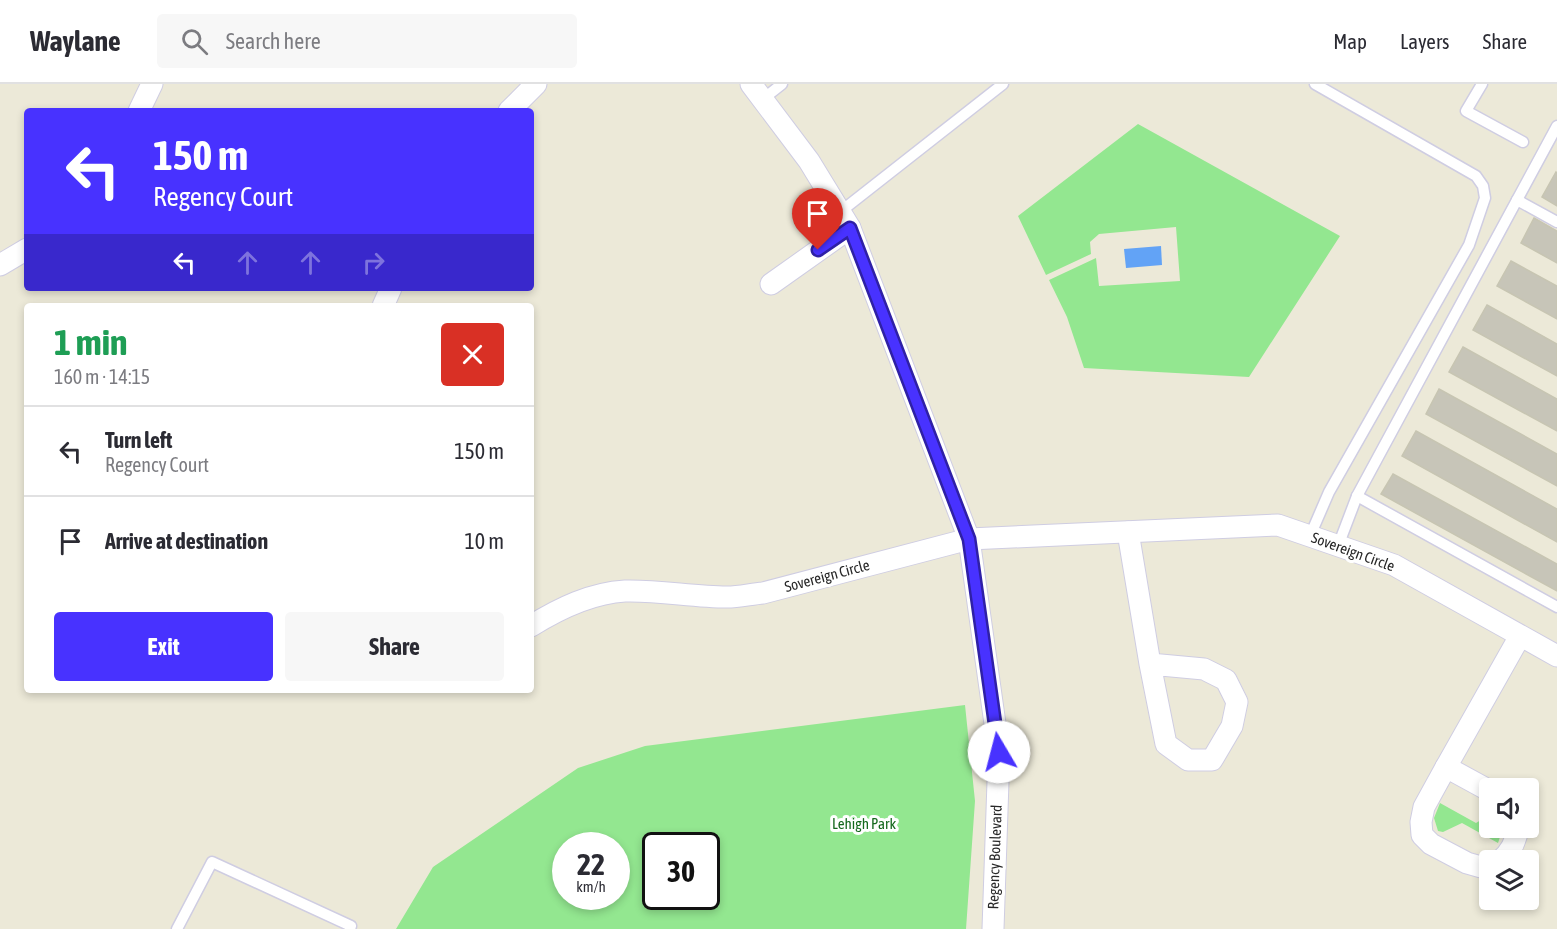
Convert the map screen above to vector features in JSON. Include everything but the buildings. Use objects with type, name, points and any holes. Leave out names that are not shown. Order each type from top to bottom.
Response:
[{"type":"street","points":[[140,108],[152,84]]},
{"type":"street","points":[[512,108],[536,84]]},
{"type":"street","name":"Regency Boulevard","points":[[757,92],[809,161],[845,220],[969,539],[999,752],[993,929]]},
{"type":"street","points":[[771,284],[845,220]]},
{"type":"street","points":[[0,265],[24,251]]},
{"type":"street","name":"Sovereign Circle","points":[[534,624],[572,603],[623,591],[729,597],[763,593],[969,539],[1278,525],[1394,565],[1557,656]]},
{"type":"street","points":[[1128,532],[1150,664],[1166,744],[1188,760],[1212,760],[1232,726],[1237,702],[1226,680],[1204,669],[1150,664]]},
{"type":"street","points":[[1479,866],[1467,863],[1431,844],[1422,835],[1421,822],[1424,807],[1520,636]]},
{"type":"street","points":[[1446,767],[1479,785]]},
{"type":"lane","points":[[757,92],[782,84]]},
{"type":"lane","points":[[845,220],[1003,84]]},
{"type":"lane","points":[[1310,536],[1329,492],[1469,245],[1485,198],[1483,186],[1476,176],[1460,165],[1316,84]]},
{"type":"lane","points":[[1482,84],[1466,111],[1523,142]]},
{"type":"lane","points":[[1338,546],[1357,496],[1557,126]]},
{"type":"lane","points":[[1517,200],[1557,222]]},
{"type":"lane","points":[[1357,496],[1557,607]]},
{"type":"lane","points":[[177,929],[212,862],[351,926],[350,929]]},
{"type":"green space","points":[[1138,124],[1340,236],[1249,377],[1084,368],[1067,317],[1049,280],[1096,258],[1099,286],[1180,281],[1176,227],[1099,234],[1090,242],[1091,254],[1046,275],[1018,216]]},
{"type":"green space","name":"Lehigh Park","points":[[965,705],[975,801],[966,929],[396,929],[433,867],[578,768],[645,746]]},
{"type":"green space","points":[[1440,803],[1476,823],[1479,821],[1479,832],[1462,823],[1443,832],[1438,831],[1434,818]]},
{"type":"green space","points":[[1489,838],[1500,838],[1498,843]]},
{"type":"water","points":[[1161,246],[1162,265],[1126,268],[1124,249]]},
{"type":"route","points":[[818,250],[850,228],[969,539],[999,752]]}]
